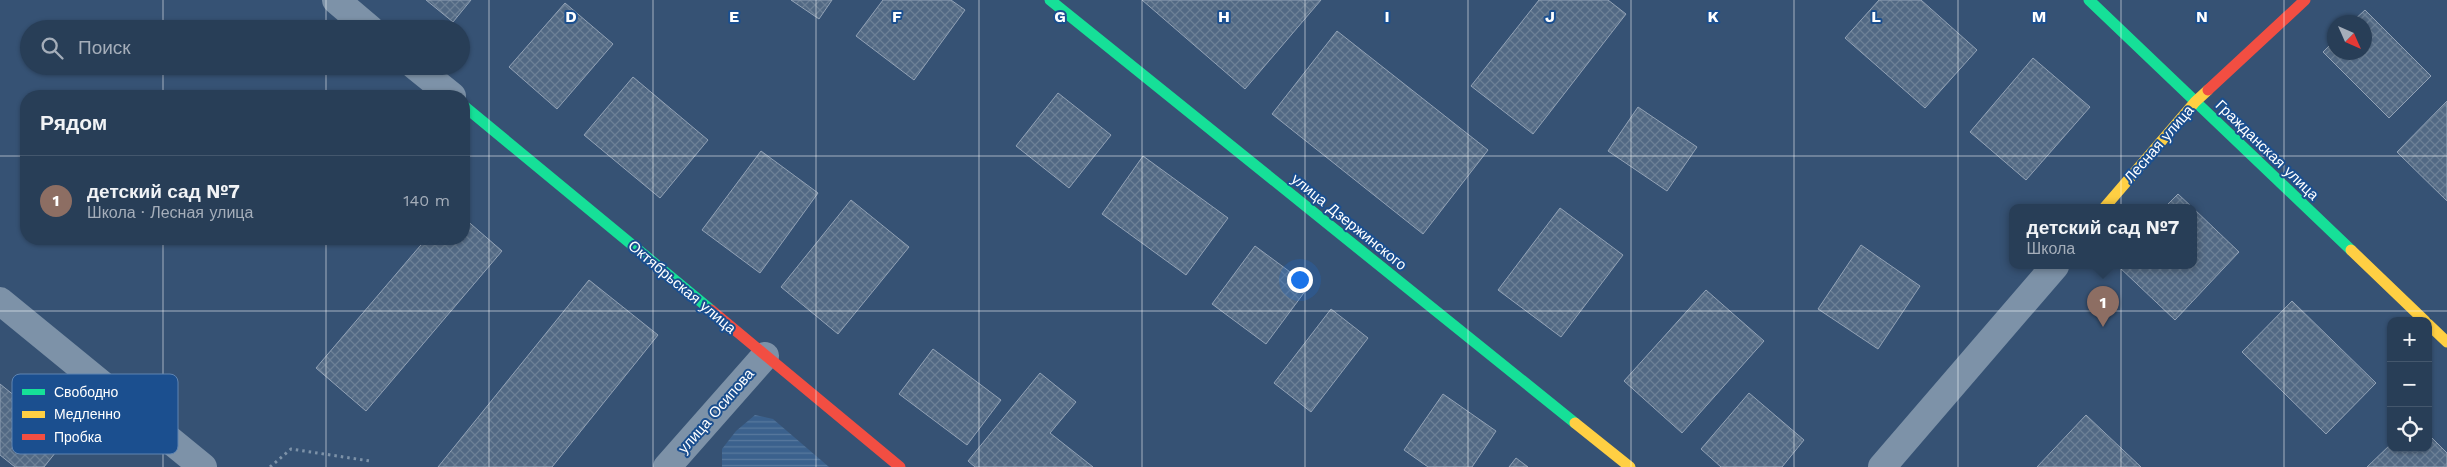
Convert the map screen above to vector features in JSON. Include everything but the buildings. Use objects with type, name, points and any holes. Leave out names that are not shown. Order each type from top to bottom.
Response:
[{"type":"street","points":[[336,0],[359,20]]},
{"type":"street","name":"улица Дзержинского","points":[[1050,0],[1630,467]]},
{"type":"street","name":"Гражданская улица","points":[[2089,0],[2421,317]]},
{"type":"street","name":"Лесная улица","points":[[2107,204],[2196,102],[2304,0]]},
{"type":"street","points":[[426,75],[445,90]]},
{"type":"street","name":"Октябрьская улица","points":[[470,111],[900,467]]},
{"type":"street","points":[[1882,467],[2052,269]]},
{"type":"street","points":[[0,302],[89,374]]},
{"type":"street","points":[[2432,328],[2447,342]]},
{"type":"street","name":"улица Осипова","points":[[667,467],[765,356]]},
{"type":"street","points":[[178,447],[203,467]]},
{"type":"path","points":[[270,467],[291,449],[370,461]]},
{"type":"water","points":[[755,415],[773,419],[829,467],[722,467],[722,449],[736,431]]},
{"type":"traffic: fast","points":[[1050,0],[1575,423]]},
{"type":"traffic: fast","points":[[2089,0],[2351,250]]},
{"type":"traffic: fast","points":[[470,111],[711,310]]},
{"type":"traffic: slow","points":[[2107,204],[2195,102],[2208,90]]},
{"type":"traffic: slow","points":[[2351,250],[2421,317]]},
{"type":"traffic: slow","points":[[2432,328],[2447,342]]},
{"type":"traffic: slow","points":[[1575,423],[1630,467]]},
{"type":"traffic: jam","points":[[2208,90],[2305,0]]},
{"type":"traffic: jam","points":[[711,310],[900,467]]},
{"type":"place","name":"детский сад №7","points":[[2103,327]]}]
